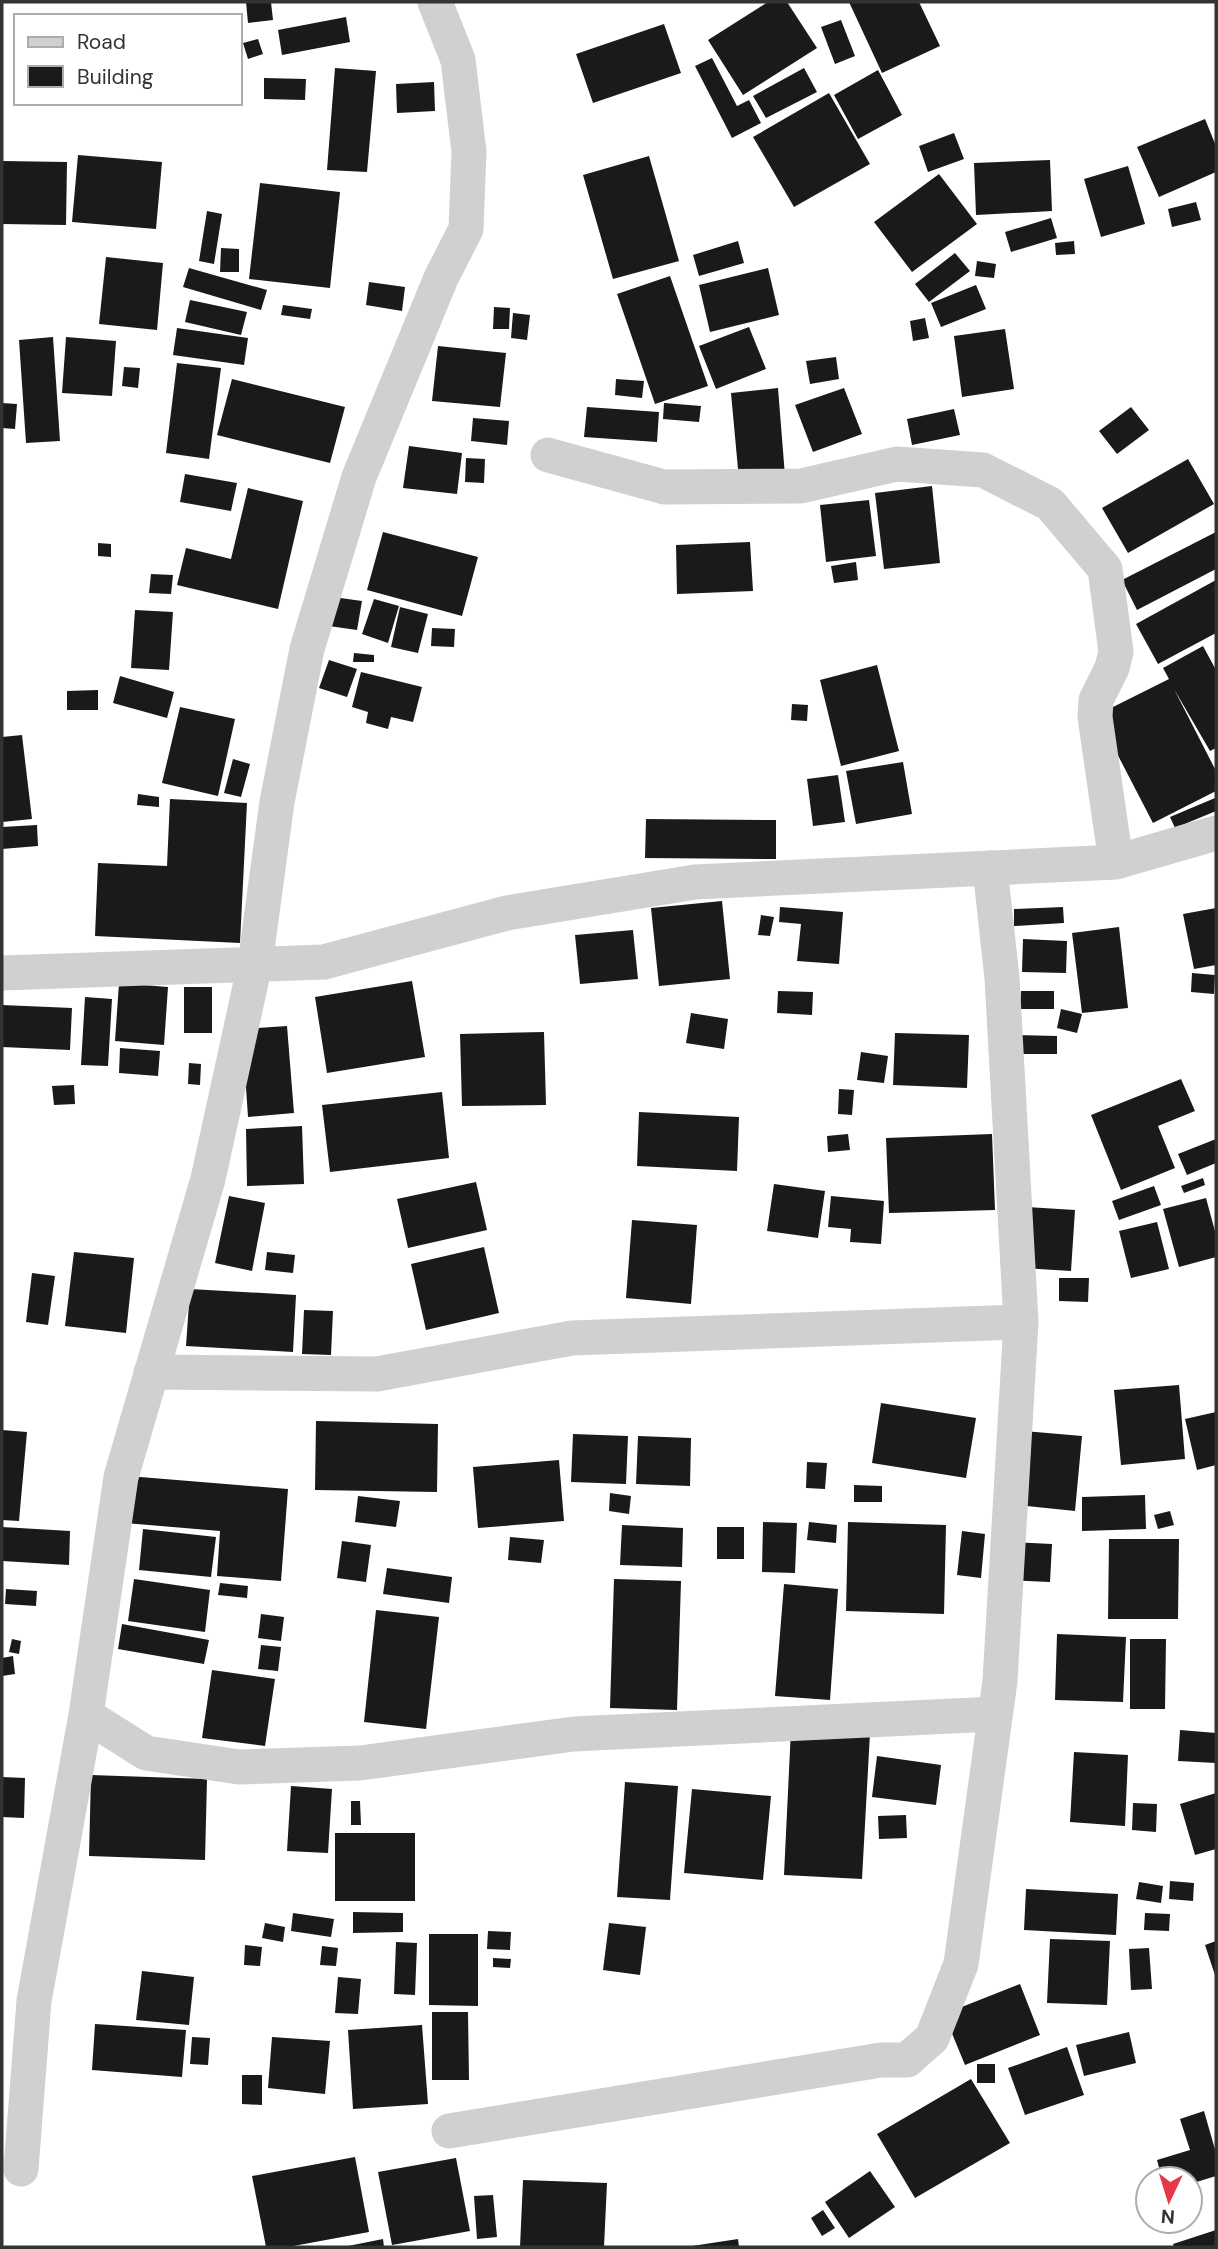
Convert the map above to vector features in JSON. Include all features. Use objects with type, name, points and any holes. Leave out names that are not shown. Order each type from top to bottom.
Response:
[{"type":"street","points":[[21,2169],[34,2001],[86,1716],[121,1477],[208,1179],[254,964],[277,802],[306,649],[359,477],[441,278],[466,229],[469,152],[458,60],[435,2]]},
{"type":"street","points":[[548,455],[664,487],[801,486],[897,464],[983,470],[1050,504],[1105,569],[1116,652],[1112,668],[1097,700],[1095,717],[1116,862]]},
{"type":"street","points":[[2,972],[324,961],[506,913],[695,882],[1116,862],[1216,833]]},
{"type":"street","points":[[449,2131],[881,2060],[906,2060],[932,2038],[961,1964],[1000,1681],[1021,1322],[1002,978],[990,868]]},
{"type":"street","points":[[151,1372],[377,1374],[572,1339],[1021,1322]]},
{"type":"street","points":[[86,1716],[146,1753],[239,1767],[360,1763],[574,1734],[995,1714]]},
{"type":"building","points":[[246,2],[271,2],[273,20],[248,23]]},
{"type":"building","points":[[768,2],[787,2],[817,48],[743,95],[708,40]]},
{"type":"building","points":[[849,2],[919,2],[940,46],[882,73]]},
{"type":"building","points":[[346,17],[350,42],[282,55],[278,30]]},
{"type":"building","points":[[841,20],[855,56],[835,64],[821,27]]},
{"type":"building","points":[[664,24],[681,73],[593,103],[576,54]]},
{"type":"building","points":[[258,39],[263,54],[248,59],[243,43]]},
{"type":"building","points":[[712,58],[737,106],[749,100],[761,123],[732,138],[695,66]]},
{"type":"building","points":[[335,68],[376,71],[367,172],[327,170]]},
{"type":"building","points":[[804,68],[817,92],[766,118],[753,96]]},
{"type":"building","points":[[878,70],[902,115],[858,139],[834,95]]},
{"type":"building","points":[[264,78],[306,79],[305,100],[264,99]]},
{"type":"building","points":[[434,82],[435,111],[397,113],[396,84]]},
{"type":"building","points":[[829,93],[870,164],[794,207],[753,137]]},
{"type":"building","points":[[1205,119],[1216,146],[1216,172],[1159,197],[1137,147]]},
{"type":"building","points":[[954,133],[964,159],[928,172],[919,146]]},
{"type":"building","points":[[78,155],[162,162],[156,229],[72,222]]},
{"type":"building","points":[[649,156],[679,261],[613,279],[583,175]]},
{"type":"building","points":[[1050,160],[1052,211],[976,215],[974,163]]},
{"type":"building","points":[[2,161],[67,162],[66,225],[2,224]]},
{"type":"building","points":[[1128,166],[1145,224],[1101,237],[1084,179]]},
{"type":"building","points":[[939,174],[977,224],[912,272],[874,222]]},
{"type":"building","points":[[260,183],[340,192],[330,288],[249,279]]},
{"type":"building","points":[[1196,202],[1201,220],[1172,227],[1168,209]]},
{"type":"building","points":[[207,211],[222,214],[214,264],[199,261]]},
{"type":"building","points":[[1051,218],[1057,238],[1011,252],[1005,232]]},
{"type":"building","points":[[738,241],[744,263],[699,276],[693,255]]},
{"type":"building","points":[[1074,241],[1075,254],[1056,255],[1055,243]]},
{"type":"building","points":[[221,248],[239,249],[239,272],[220,272]]},
{"type":"building","points":[[955,253],[970,271],[929,302],[915,284]]},
{"type":"building","points":[[106,257],[163,263],[157,330],[99,324]]},
{"type":"building","points":[[977,261],[996,264],[994,278],[975,276]]},
{"type":"building","points":[[189,268],[267,290],[261,310],[183,287]]},
{"type":"building","points":[[768,268],[779,315],[710,332],[699,285]]},
{"type":"building","points":[[670,276],[708,386],[655,404],[617,294]]},
{"type":"building","points":[[369,282],[405,287],[402,311],[366,305]]},
{"type":"building","points":[[976,285],[986,309],[941,327],[931,303]]},
{"type":"building","points":[[190,300],[247,312],[241,335],[185,322]]},
{"type":"building","points":[[283,305],[312,309],[310,319],[281,315]]},
{"type":"building","points":[[494,307],[510,308],[509,329],[493,329]]},
{"type":"building","points":[[513,313],[530,315],[527,340],[511,338]]},
{"type":"building","points":[[925,318],[929,338],[913,341],[910,321]]},
{"type":"building","points":[[749,327],[766,369],[716,389],[699,346]]},
{"type":"building","points":[[177,328],[248,338],[244,365],[173,355]]},
{"type":"building","points":[[1005,329],[1014,389],[962,397],[954,336]]},
{"type":"building","points":[[53,337],[60,441],[26,443],[19,340]]},
{"type":"building","points":[[66,337],[116,341],[112,396],[62,393]]},
{"type":"building","points":[[438,346],[506,353],[500,407],[432,401]]},
{"type":"building","points":[[836,357],[839,379],[810,384],[806,361]]},
{"type":"building","points":[[177,363],[221,368],[209,459],[166,453]]},
{"type":"building","points":[[124,367],[140,368],[138,388],[122,386]]},
{"type":"building","points":[[232,379],[345,407],[330,463],[217,435]]},
{"type":"building","points":[[616,379],[644,381],[642,398],[615,395]]},
{"type":"building","points":[[778,388],[785,476],[739,480],[731,393]]},
{"type":"building","points":[[844,388],[862,434],[813,452],[795,405]]},
{"type":"building","points":[[2,403],[17,404],[15,429],[2,428]]},
{"type":"building","points":[[664,403],[701,406],[699,422],[663,419]]},
{"type":"building","points":[[587,407],[659,412],[657,442],[584,437]]},
{"type":"building","points":[[1131,407],[1149,430],[1117,454],[1099,431]]},
{"type":"building","points":[[954,409],[960,435],[912,445],[907,419]]},
{"type":"building","points":[[473,418],[509,421],[507,445],[471,441]]},
{"type":"building","points":[[409,446],[462,453],[457,494],[403,488]]},
{"type":"building","points":[[466,458],[485,459],[484,483],[465,482]]},
{"type":"building","points":[[1188,459],[1214,504],[1128,553],[1102,508]]},
{"type":"building","points":[[185,474],[237,483],[231,511],[180,502]]},
{"type":"building","points":[[932,486],[940,563],[884,569],[875,493]]},
{"type":"building","points":[[248,488],[303,501],[278,609],[177,585],[186,548],[231,559]]},
{"type":"building","points":[[869,500],[876,556],[826,562],[820,505]]},
{"type":"building","points":[[383,532],[478,557],[462,616],[367,590]]},
{"type":"building","points":[[1216,532],[1216,569],[1137,610],[1122,580]]},
{"type":"building","points":[[750,542],[753,591],[677,594],[676,545]]},
{"type":"building","points":[[98,543],[111,544],[111,557],[98,556]]},
{"type":"building","points":[[856,562],[858,580],[834,583],[831,566]]},
{"type":"building","points":[[151,574],[173,575],[171,594],[149,593]]},
{"type":"building","points":[[1216,580],[1216,633],[1158,664],[1136,624]]},
{"type":"building","points":[[326,596],[362,601],[357,630],[322,625]]},
{"type":"building","points":[[374,599],[399,606],[388,643],[362,634]]},
{"type":"building","points":[[400,607],[428,614],[418,653],[391,647]]},
{"type":"building","points":[[135,610],[173,612],[169,670],[131,668]]},
{"type":"building","points":[[432,628],[455,629],[454,647],[431,646]]},
{"type":"building","points":[[1203,646],[1216,670],[1216,748],[1210,751],[1174,689],[1216,771],[1216,791],[1153,823],[1097,715],[1169,679],[1163,668]]},
{"type":"building","points":[[354,653],[374,655],[374,662],[353,662]]},
{"type":"building","points":[[329,660],[357,669],[347,697],[319,688]]},
{"type":"building","points":[[877,665],[899,751],[841,766],[820,680]]},
{"type":"building","points":[[361,672],[422,687],[413,722],[391,717],[388,729],[366,723],[368,712],[352,707]]},
{"type":"building","points":[[120,676],[174,692],[167,718],[113,703]]},
{"type":"building","points":[[98,690],[98,710],[67,710],[67,691]]},
{"type":"building","points":[[792,704],[808,705],[807,721],[791,720]]},
{"type":"building","points":[[180,707],[235,719],[218,796],[162,783]]},
{"type":"building","points":[[22,735],[32,819],[2,822],[2,737]]},
{"type":"building","points":[[233,759],[250,764],[241,797],[224,793]]},
{"type":"building","points":[[903,762],[912,814],[856,824],[846,771]]},
{"type":"building","points":[[838,775],[845,822],[813,826],[807,779]]},
{"type":"building","points":[[138,794],[159,797],[159,807],[137,805]]},
{"type":"building","points":[[1215,798],[1216,811],[1175,828],[1170,817]]},
{"type":"building","points":[[170,799],[247,803],[240,943],[95,936],[98,863],[167,866]]},
{"type":"building","points":[[646,819],[776,820],[776,859],[645,858]]},
{"type":"building","points":[[37,825],[38,846],[2,849],[2,827]]},
{"type":"building","points":[[722,901],[730,979],[659,986],[651,908]]},
{"type":"building","points":[[780,907],[843,912],[839,964],[797,961],[801,924],[779,922]]},
{"type":"building","points":[[1063,907],[1064,923],[1014,926],[1014,909]]},
{"type":"building","points":[[1216,908],[1216,965],[1194,969],[1183,914]]},
{"type":"building","points":[[761,915],[774,917],[770,936],[758,935]]},
{"type":"building","points":[[1119,927],[1128,1008],[1082,1013],[1072,933]]},
{"type":"building","points":[[633,930],[638,979],[580,984],[575,935]]},
{"type":"building","points":[[1023,939],[1067,941],[1066,973],[1022,972]]},
{"type":"building","points":[[1192,973],[1215,975],[1214,994],[1191,992]]},
{"type":"building","points":[[412,981],[425,1057],[327,1073],[315,997]]},
{"type":"building","points":[[119,983],[168,987],[164,1045],[115,1041]]},
{"type":"building","points":[[184,987],[212,987],[212,1033],[184,1033]]},
{"type":"building","points":[[778,991],[813,992],[812,1015],[777,1013]]},
{"type":"building","points":[[1021,991],[1054,991],[1054,1009],[1020,1009]]},
{"type":"building","points":[[85,997],[112,999],[108,1066],[81,1065]]},
{"type":"building","points":[[2,1005],[72,1008],[70,1050],[2,1047]]},
{"type":"building","points":[[1061,1009],[1082,1014],[1077,1033],[1057,1028]]},
{"type":"building","points":[[691,1013],[728,1019],[724,1049],[686,1043]]},
{"type":"building","points":[[287,1026],[294,1113],[248,1117],[242,1029]]},
{"type":"building","points":[[544,1032],[546,1105],[462,1106],[460,1034]]},
{"type":"building","points":[[895,1033],[969,1035],[967,1088],[893,1085]]},
{"type":"building","points":[[1016,1035],[1057,1036],[1057,1054],[1016,1054]]},
{"type":"building","points":[[120,1048],[160,1051],[158,1076],[119,1073]]},
{"type":"building","points":[[861,1052],[888,1056],[884,1083],[857,1080]]},
{"type":"building","points":[[189,1063],[201,1064],[200,1085],[188,1084]]},
{"type":"building","points":[[1181,1079],[1195,1111],[1158,1126],[1175,1168],[1121,1190],[1091,1115]]},
{"type":"building","points":[[74,1085],[75,1104],[54,1105],[52,1086]]},
{"type":"building","points":[[839,1089],[854,1090],[852,1115],[838,1114]]},
{"type":"building","points":[[442,1092],[449,1158],[330,1172],[322,1105]]},
{"type":"building","points":[[639,1112],[739,1117],[737,1171],[637,1166]]},
{"type":"building","points":[[302,1126],[304,1184],[247,1186],[246,1129]]},
{"type":"building","points":[[848,1134],[850,1150],[828,1152],[827,1136]]},
{"type":"building","points":[[992,1134],[995,1210],[889,1213],[886,1138]]},
{"type":"building","points":[[1216,1139],[1216,1163],[1187,1175],[1178,1154]]},
{"type":"building","points":[[1203,1178],[1205,1185],[1184,1193],[1181,1186]]},
{"type":"building","points":[[476,1182],[487,1230],[408,1248],[397,1199]]},
{"type":"building","points":[[774,1184],[825,1191],[818,1238],[767,1231]]},
{"type":"building","points":[[1154,1186],[1161,1205],[1119,1220],[1112,1201]]},
{"type":"building","points":[[229,1196],[265,1203],[252,1271],[215,1263]]},
{"type":"building","points":[[831,1196],[884,1201],[881,1244],[850,1242],[851,1229],[828,1227]]},
{"type":"building","points":[[1206,1198],[1216,1235],[1216,1257],[1179,1267],[1163,1209]]},
{"type":"building","points":[[1027,1207],[1075,1210],[1071,1271],[1022,1268]]},
{"type":"building","points":[[632,1220],[697,1225],[691,1304],[626,1298]]},
{"type":"building","points":[[1157,1222],[1169,1269],[1131,1278],[1119,1231]]},
{"type":"building","points":[[484,1247],[499,1313],[426,1330],[411,1264]]},
{"type":"building","points":[[74,1252],[134,1258],[126,1333],[65,1326]]},
{"type":"building","points":[[267,1252],[295,1255],[293,1273],[265,1270]]},
{"type":"building","points":[[32,1273],[55,1276],[48,1325],[26,1322]]},
{"type":"building","points":[[1059,1278],[1089,1278],[1088,1302],[1059,1301]]},
{"type":"building","points":[[190,1289],[296,1295],[293,1352],[186,1346]]},
{"type":"building","points":[[304,1310],[333,1311],[331,1355],[302,1354]]},
{"type":"building","points":[[1179,1385],[1185,1459],[1121,1465],[1114,1390]]},
{"type":"building","points":[[881,1403],[976,1418],[966,1478],[872,1463]]},
{"type":"building","points":[[1216,1412],[1216,1465],[1197,1470],[1185,1419]]},
{"type":"building","points":[[316,1421],[438,1424],[437,1492],[315,1490]]},
{"type":"building","points":[[2,1430],[27,1432],[19,1521],[2,1520]]},
{"type":"building","points":[[1024,1431],[1082,1436],[1075,1511],[1017,1505]]},
{"type":"building","points":[[573,1434],[628,1436],[626,1484],[571,1482]]},
{"type":"building","points":[[638,1436],[691,1438],[690,1486],[636,1484]]},
{"type":"building","points":[[559,1460],[564,1521],[478,1528],[473,1467]]},
{"type":"building","points":[[807,1462],[827,1463],[825,1489],[806,1488]]},
{"type":"building","points":[[128,1476],[288,1489],[281,1581],[217,1576],[220,1531],[125,1523]]},
{"type":"building","points":[[854,1485],[882,1486],[882,1502],[854,1502]]},
{"type":"building","points":[[610,1493],[631,1496],[629,1514],[609,1511]]},
{"type":"building","points":[[1145,1495],[1146,1529],[1082,1531],[1082,1497]]},
{"type":"building","points":[[358,1496],[400,1501],[396,1527],[355,1522]]},
{"type":"building","points":[[1170,1511],[1174,1525],[1158,1529],[1154,1515]]},
{"type":"building","points":[[763,1522],[797,1523],[795,1573],[762,1572]]},
{"type":"building","points":[[809,1522],[837,1525],[836,1543],[807,1540]]},
{"type":"building","points":[[848,1522],[946,1525],[944,1614],[846,1611]]},
{"type":"building","points":[[622,1525],[683,1528],[682,1567],[620,1565]]},
{"type":"building","points":[[2,1527],[70,1531],[69,1565],[2,1561]]},
{"type":"building","points":[[717,1527],[744,1527],[744,1559],[717,1559]]},
{"type":"building","points":[[143,1529],[216,1537],[211,1577],[139,1570]]},
{"type":"building","points":[[962,1531],[985,1534],[981,1578],[957,1575]]},
{"type":"building","points":[[510,1537],[544,1540],[541,1563],[508,1560]]},
{"type":"building","points":[[1109,1539],[1179,1539],[1178,1619],[1108,1619]]},
{"type":"building","points":[[342,1541],[371,1545],[366,1582],[337,1578]]},
{"type":"building","points":[[1010,1542],[1052,1544],[1050,1582],[1008,1580]]},
{"type":"building","points":[[387,1568],[452,1577],[449,1603],[383,1594]]},
{"type":"building","points":[[134,1579],[210,1590],[205,1632],[128,1621]]},
{"type":"building","points":[[614,1579],[681,1581],[677,1710],[610,1708]]},
{"type":"building","points":[[220,1583],[248,1586],[247,1598],[218,1595]]},
{"type":"building","points":[[784,1584],[838,1589],[830,1700],[775,1696]]},
{"type":"building","points":[[6,1589],[37,1591],[36,1606],[5,1604]]},
{"type":"building","points":[[376,1610],[439,1617],[426,1729],[364,1722]]},
{"type":"building","points":[[261,1614],[284,1617],[281,1641],[258,1638]]},
{"type":"building","points":[[122,1624],[209,1640],[204,1664],[118,1649]]},
{"type":"building","points":[[1057,1634],[1126,1637],[1123,1702],[1055,1700]]},
{"type":"building","points":[[12,1639],[21,1641],[19,1654],[9,1652]]},
{"type":"building","points":[[1130,1639],[1166,1639],[1165,1709],[1130,1709]]},
{"type":"building","points":[[261,1645],[281,1647],[278,1671],[258,1669]]},
{"type":"building","points":[[13,1656],[15,1674],[2,1676],[2,1658]]},
{"type":"building","points":[[212,1670],[275,1679],[265,1746],[202,1738]]},
{"type":"building","points":[[791,1729],[870,1733],[862,1879],[784,1875]]},
{"type":"building","points":[[1180,1730],[1216,1733],[1216,1763],[1178,1761]]},
{"type":"building","points":[[1074,1752],[1128,1755],[1125,1826],[1070,1822]]},
{"type":"building","points":[[877,1756],[941,1765],[936,1805],[872,1797]]},
{"type":"building","points":[[91,1775],[207,1779],[205,1860],[89,1856]]},
{"type":"building","points":[[2,1777],[25,1778],[24,1818],[2,1817]]},
{"type":"building","points":[[625,1782],[678,1786],[670,1900],[617,1897]]},
{"type":"building","points":[[291,1786],[332,1789],[328,1853],[287,1851]]},
{"type":"building","points":[[692,1789],[771,1796],[763,1880],[684,1873]]},
{"type":"building","points":[[1216,1793],[1216,1849],[1195,1855],[1180,1804]]},
{"type":"building","points":[[351,1801],[360,1801],[361,1825],[351,1825]]},
{"type":"building","points":[[1133,1803],[1157,1804],[1156,1832],[1132,1830]]},
{"type":"building","points":[[906,1815],[907,1838],[879,1839],[878,1816]]},
{"type":"building","points":[[335,1833],[415,1833],[415,1901],[335,1901]]},
{"type":"building","points":[[1170,1881],[1194,1883],[1193,1901],[1169,1899]]},
{"type":"building","points":[[1139,1882],[1163,1886],[1161,1903],[1136,1899]]},
{"type":"building","points":[[1026,1889],[1118,1894],[1116,1935],[1024,1930]]},
{"type":"building","points":[[353,1912],[403,1913],[403,1932],[353,1933]]},
{"type":"building","points":[[293,1913],[334,1919],[331,1937],[291,1931]]},
{"type":"building","points":[[1145,1913],[1170,1914],[1169,1931],[1144,1930]]},
{"type":"building","points":[[265,1923],[285,1927],[283,1942],[262,1938]]},
{"type":"building","points":[[609,1923],[646,1927],[640,1975],[603,1970]]},
{"type":"building","points":[[488,1931],[511,1932],[510,1950],[487,1949]]},
{"type":"building","points":[[429,1934],[478,1934],[478,2006],[429,2005]]},
{"type":"building","points":[[1050,1939],[1110,1941],[1107,2005],[1047,2003]]},
{"type":"building","points":[[1216,1941],[1216,1978],[1205,1945]]},
{"type":"building","points":[[396,1942],[417,1943],[415,1995],[394,1994]]},
{"type":"building","points":[[245,1945],[262,1947],[260,1966],[244,1965]]},
{"type":"building","points":[[322,1946],[338,1948],[336,1966],[320,1965]]},
{"type":"building","points":[[1149,1948],[1152,1989],[1131,1990],[1129,1949]]},
{"type":"building","points":[[493,1958],[511,1959],[510,1968],[493,1967]]},
{"type":"building","points":[[142,1971],[194,1977],[189,2025],[136,2020]]},
{"type":"building","points":[[338,1977],[361,1979],[358,2014],[335,2013]]},
{"type":"building","points":[[1020,1984],[1040,2035],[965,2065],[944,2014]]},
{"type":"building","points":[[432,2012],[468,2012],[469,2080],[432,2080]]},
{"type":"building","points":[[95,2024],[186,2030],[182,2077],[92,2070]]},
{"type":"building","points":[[422,2025],[428,2104],[353,2109],[348,2030]]},
{"type":"building","points":[[1129,2032],[1136,2063],[1084,2076],[1076,2045]]},
{"type":"building","points":[[192,2037],[210,2038],[208,2065],[190,2064]]},
{"type":"building","points":[[272,2037],[330,2041],[325,2094],[268,2088]]},
{"type":"building","points":[[1067,2047],[1084,2095],[1025,2115],[1008,2068]]},
{"type":"building","points":[[977,2064],[995,2064],[995,2083],[977,2083]]},
{"type":"building","points":[[242,2075],[262,2075],[262,2105],[242,2104]]},
{"type":"building","points":[[971,2079],[1010,2143],[915,2198],[877,2134]]},
{"type":"building","points":[[1204,2111],[1216,2153],[1216,2176],[1204,2180],[1204,2165],[1158,2165],[1157,2160],[1190,2150],[1180,2119]]},
{"type":"building","points":[[355,2157],[369,2232],[288,2247],[266,2247],[252,2176]]},
{"type":"building","points":[[456,2158],[470,2231],[392,2245],[378,2172]]},
{"type":"building","points":[[870,2171],[895,2207],[849,2238],[825,2202]]},
{"type":"building","points":[[523,2180],[607,2183],[604,2247],[520,2247]]},
{"type":"building","points":[[493,2195],[497,2237],[477,2239],[474,2196]]},
{"type":"building","points":[[823,2210],[835,2228],[822,2236],[811,2218]]},
{"type":"building","points":[[1216,2230],[1216,2247],[1174,2247],[1173,2244]]},
{"type":"building","points":[[383,2239],[384,2247],[348,2247],[348,2246]]},
{"type":"building","points":[[738,2239],[739,2247],[692,2247],[692,2246]]}]
